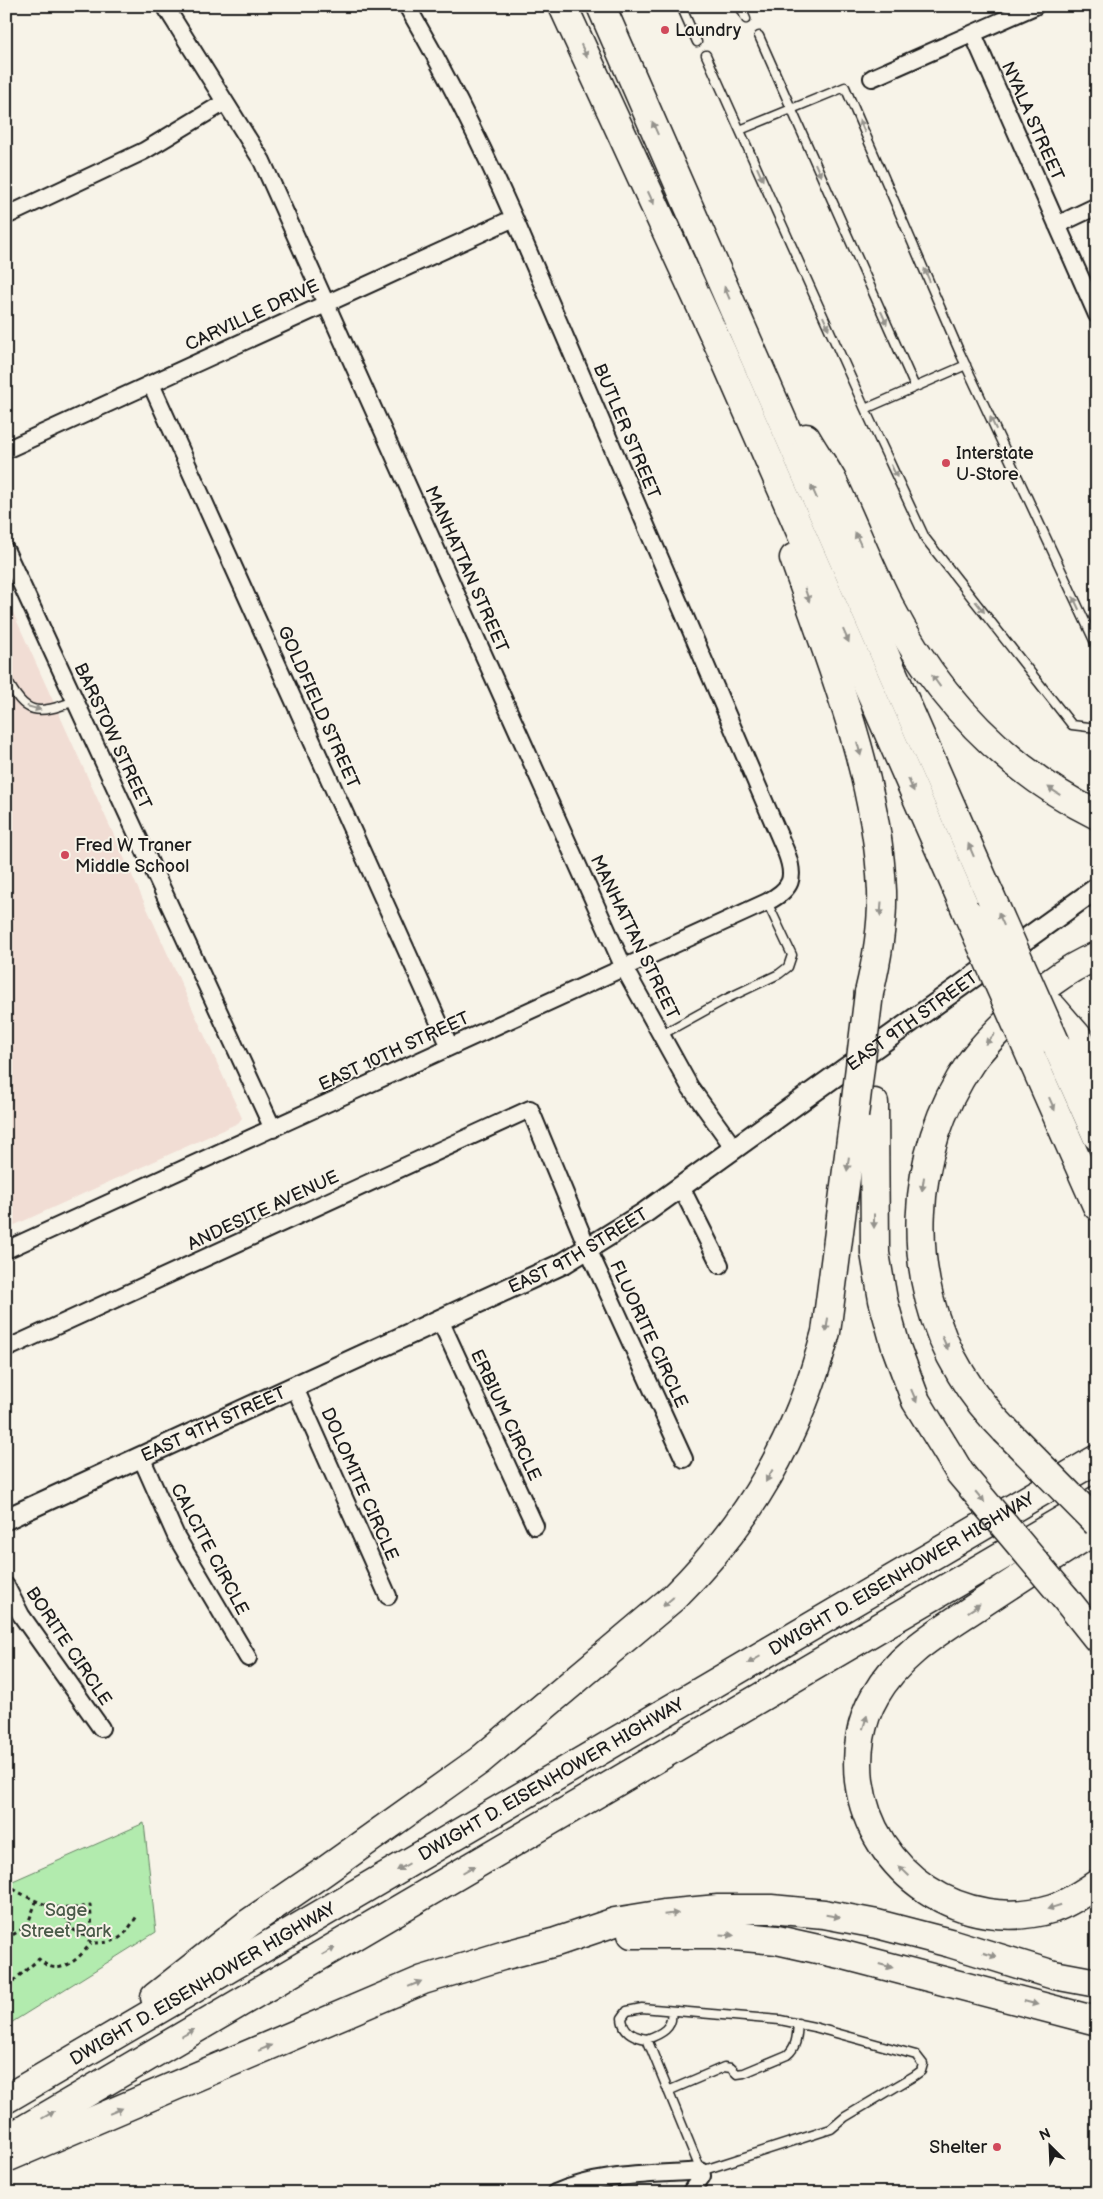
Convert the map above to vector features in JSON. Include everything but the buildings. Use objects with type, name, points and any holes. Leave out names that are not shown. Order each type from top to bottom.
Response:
[{"type":"highway","points":[[563,6],[721,350],[1097,1206]]},
{"type":"highway","points":[[601,6],[1027,979],[1067,1040],[1097,1077]]},
{"type":"highway","points":[[608,6],[617,41]]},
{"type":"highway","points":[[746,338],[831,479],[890,606],[938,685],[978,731],[999,750],[1043,783],[1097,815]]},
{"type":"highway","points":[[112,2037],[160,1992],[210,1951],[395,1822],[479,1760],[673,1598],[720,1547],[750,1507],[780,1456],[806,1397],[826,1332],[864,1109],[882,892],[875,825],[863,765],[846,706],[721,350]]},
{"type":"highway","points":[[1097,956],[1066,972],[1040,990],[997,1031],[960,1078],[942,1115],[924,1178],[920,1215],[923,1267],[933,1310],[948,1351],[960,1372],[978,1400],[1005,1430],[1097,1523]]},
{"type":"highway","points":[[1067,1040],[1097,1136]]},
{"type":"highway","points":[[864,1109],[875,1253],[885,1308],[896,1347],[916,1401],[938,1440],[966,1480],[1097,1638]]},
{"type":"highway","name":"DWIGHT D. EISENHOWER HIGHWAY","points":[[6,2099],[1086,1465],[1097,1455]]},
{"type":"highway","name":"DWIGHT D. EISENHOWER HIGHWAY","points":[[6,2140],[1097,1500]]},
{"type":"highway","points":[[1097,1529],[987,1599],[905,1657],[888,1676],[874,1698],[865,1720],[859,1743],[858,1769],[861,1794],[868,1819],[880,1842],[895,1863],[913,1880],[934,1895],[959,1906],[984,1912],[1022,1914],[1054,1908],[1076,1898],[1097,1884]]},
{"type":"highway","points":[[6,2158],[423,1980],[556,1942],[615,1922],[664,1914],[718,1909],[771,1909],[824,1914],[877,1924],[950,1943],[1054,1975],[1097,1983]]},
{"type":"highway","points":[[556,1942],[618,1935],[665,1933],[713,1934],[777,1940],[840,1954],[1097,2021]]},
{"type":"street","name":"MANHATTAN STREET","points":[[165,6],[262,161],[624,968],[690,1087],[734,1148]]},
{"type":"street","name":"BUTLER STREET","points":[[407,6],[477,135],[514,218],[786,852],[791,867],[791,880]]},
{"type":"street","points":[[872,78],[1036,6]]},
{"type":"street","name":"NYALA STREET","points":[[973,34],[1097,315]]},
{"type":"street","points":[[6,216],[144,151],[225,102]]},
{"type":"street","points":[[1057,225],[1097,206]]},
{"type":"street","name":"CARVILLE DRIVE","points":[[6,450],[514,218]]},
{"type":"street","name":"GOLDFIELD STREET","points":[[151,384],[450,1047]]},
{"type":"street","name":"BARSTOW STREET","points":[[6,551],[273,1129]]},
{"type":"street","name":"EAST 10TH STREET","points":[[6,1250],[768,902],[785,890],[791,880]]},
{"type":"street","name":"EAST 9TH STREET","points":[[6,1519],[564,1263],[680,1187],[1097,888]]},
{"type":"street","name":"ANDESITE AVENUE","points":[[6,1349],[530,1109],[532,1114]]},
{"type":"street","name":"FLUORITE CIRCLE","points":[[532,1114],[588,1249],[684,1459]]},
{"type":"street","points":[[680,1187],[720,1265]]},
{"type":"street","name":"ERBIUM CIRCLE","points":[[440,1320],[535,1526]]},
{"type":"street","name":"DOLOMITE CIRCLE","points":[[294,1388],[388,1596]]},
{"type":"street","name":"CALCITE CIRCLE","points":[[141,1457],[176,1536],[248,1658]]},
{"type":"street","name":"BORITE CIRCLE","points":[[6,1586],[21,1615],[101,1728]]},
{"type":"street","points":[[555,2193],[573,2185],[603,2178],[701,2171],[702,2176],[690,2193]]},
{"type":"lane","points":[[681,6],[697,42]]},
{"type":"lane","points":[[740,6],[746,19]]},
{"type":"lane","points":[[759,36],[915,387]]},
{"type":"lane","points":[[706,55],[925,538],[1072,725],[1097,728]]},
{"type":"lane","points":[[740,130],[845,87],[966,365],[1097,647]]},
{"type":"lane","points":[[865,409],[966,365]]},
{"type":"lane","points":[[6,678],[19,702],[33,710],[51,710],[75,701]]},
{"type":"lane","points":[[661,1035],[726,999],[779,974],[788,967],[792,956],[768,902]]},
{"type":"lane","points":[[647,2040],[701,2171],[831,2129],[845,2117],[921,2071],[923,2064],[916,2054],[780,2020],[642,2008],[627,2011],[622,2018],[622,2024],[626,2030],[637,2038],[647,2040],[666,2030],[671,2022],[671,2011]]},
{"type":"lane","points":[[668,2091],[724,2067],[731,2068],[737,2074],[744,2073],[787,2055],[793,2050],[796,2043],[798,2023]]},
{"type":"path","points":[[6,1885],[36,1902],[54,1908],[78,1909],[90,1905],[92,1928],[85,1936]]},
{"type":"path","points":[[6,1939],[27,1926],[36,1902]]},
{"type":"path","points":[[62,1908],[68,1924],[78,1934],[85,1936],[91,1943],[111,1943],[125,1934],[137,1916]]},
{"type":"path","points":[[6,1979],[12,1982],[39,1959],[46,1966],[58,1968],[68,1965],[79,1958],[91,1943]]},
{"type":"shaded area","name":"Fred W Traner Middle School","points":[[6,597],[242,1118],[238,1123],[6,1229]]},
{"type":"green space","name":"Sage Street Park","points":[[144,1823],[156,1932],[6,2026],[6,1884]]},
{"type":"place","name":"Laundry","points":[[665,30]]},
{"type":"place","name":"Interstate U-Store","points":[[946,463]]},
{"type":"place","name":"Fred W Traner Middle School","points":[[65,855]]},
{"type":"place","name":"Shelter","points":[[997,2147]]}]
